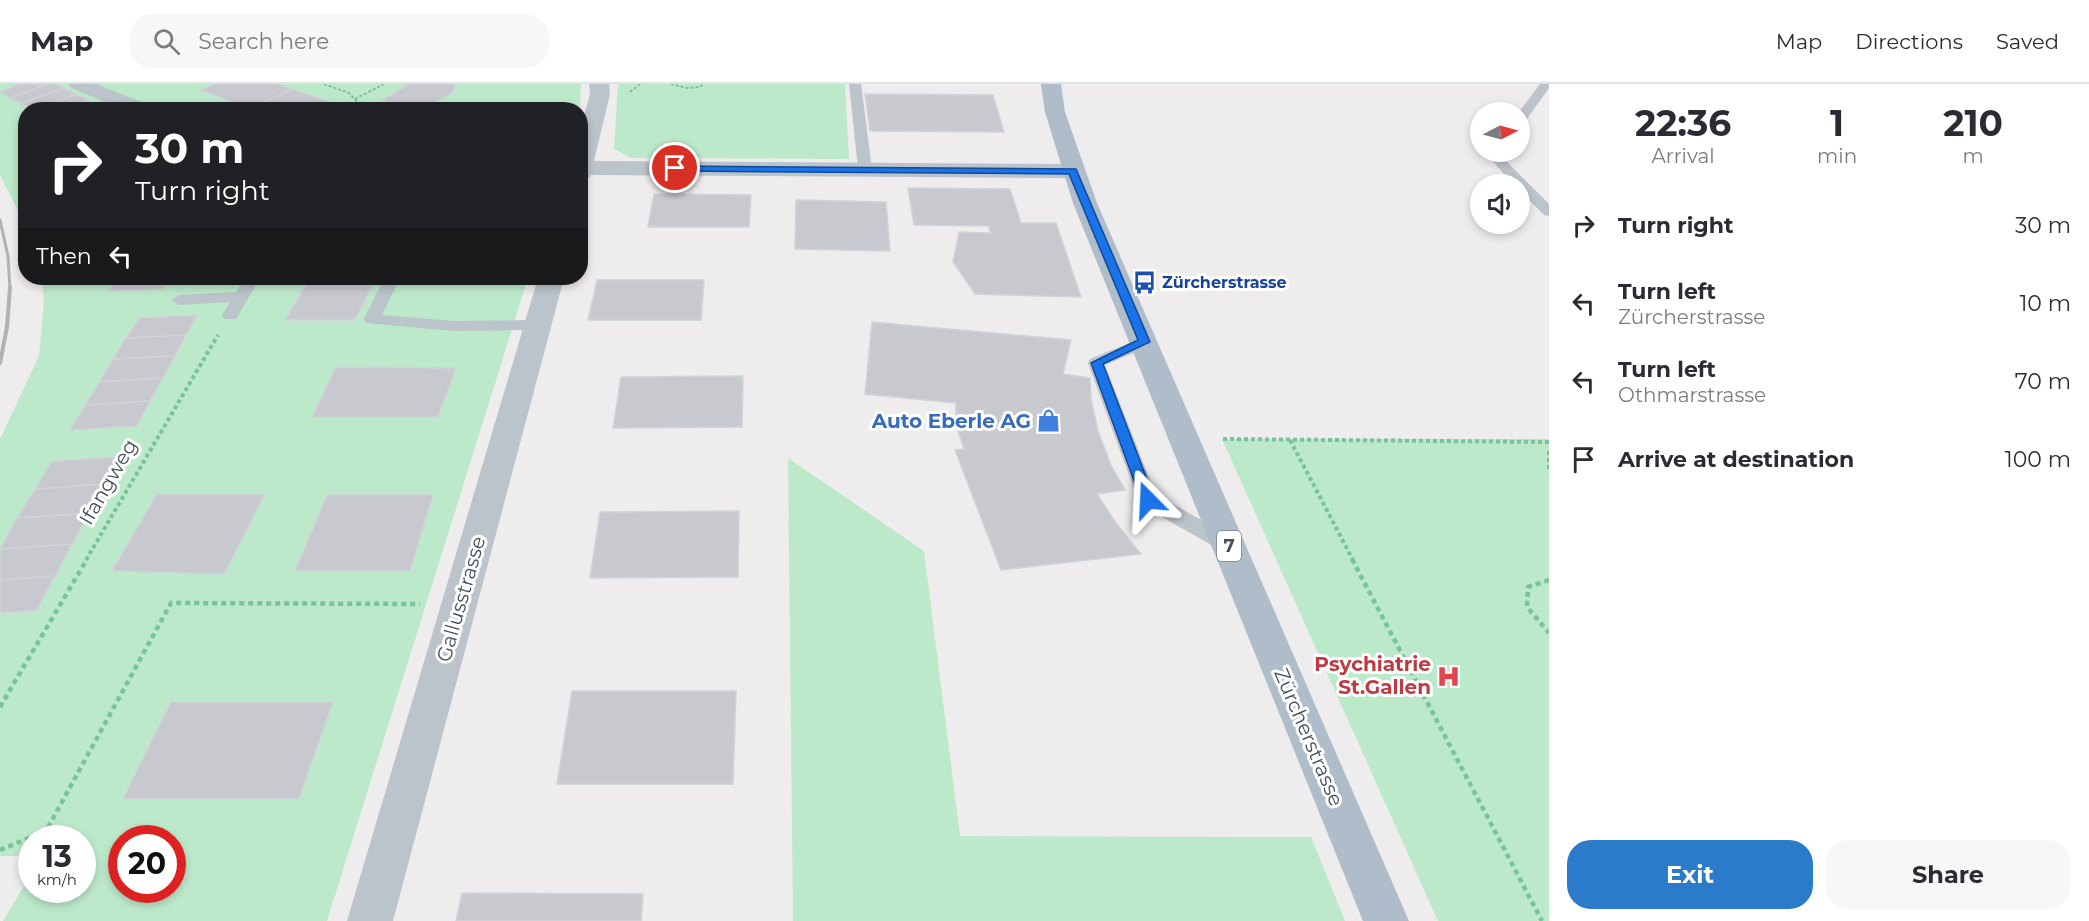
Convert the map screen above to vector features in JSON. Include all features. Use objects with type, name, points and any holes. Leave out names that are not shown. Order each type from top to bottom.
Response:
[{"type":"main road","name":"Zürcherstrasse","points":[[1051,84],[1055,112],[1073,171],[1386,921]]},
{"type":"street","points":[[78,84],[124,102]]},
{"type":"street","points":[[588,142],[600,94],[599,84]]},
{"type":"street","points":[[588,170],[1073,171]]},
{"type":"street","name":"Gallusstrasse","points":[[370,921],[550,285]]},
{"type":"lane","points":[[855,84],[865,169]]},
{"type":"lane","points":[[1530,106],[1546,84]]},
{"type":"lane","points":[[1498,162],[1549,212]]},
{"type":"lane","points":[[230,315],[248,285]]},
{"type":"lane","points":[[389,285],[372,319],[454,326],[538,325]]},
{"type":"lane","points":[[179,300],[240,297]]},
{"type":"lane","points":[[1144,342],[1096,363],[1148,500],[1228,544]]},
{"type":"path","points":[[324,84],[349,93],[358,102]]},
{"type":"path","points":[[355,99],[384,84]]},
{"type":"path","points":[[671,84],[687,88],[700,87],[703,84]]},
{"type":"path","name":"Ifangweg","points":[[0,707],[230,315]]},
{"type":"path","points":[[1222,439],[1549,442]]},
{"type":"path","points":[[1290,440],[1542,921]]},
{"type":"path","points":[[1549,451],[1549,469]]},
{"type":"path","points":[[1549,580],[1528,587],[1527,607],[1549,633]]},
{"type":"path","points":[[0,849],[46,831],[171,603],[460,604]]},
{"type":"green space","points":[[0,84],[581,84],[580,102],[18,102],[18,211],[0,175]]},
{"type":"green space","points":[[618,84],[845,84],[849,159],[631,158],[614,149]]},
{"type":"green space","points":[[43,285],[526,285],[327,921],[3,921],[18,896],[18,903],[96,903],[96,825],[18,825],[18,856],[0,856],[0,439],[39,356],[44,301]]},
{"type":"green space","name":"Psychiatrie St.Gallen","points":[[1222,439],[1549,439],[1549,921],[1438,921]]},
{"type":"green space","points":[[788,458],[924,551],[960,836],[1311,837],[1345,921],[793,921]]},
{"type":"building","points":[[19,84],[47,84],[10,98],[0,92]]},
{"type":"building","points":[[47,84],[57,84],[64,88],[26,102],[18,102],[10,98]]},
{"type":"building","points":[[215,84],[277,84],[292,89],[265,102],[233,102],[201,90]]},
{"type":"building","points":[[409,84],[456,84],[452,93],[436,102],[382,100]]},
{"type":"building","points":[[64,88],[76,94],[56,102],[26,102]]},
{"type":"building","points":[[292,89],[330,102],[265,102]]},
{"type":"building","points":[[76,94],[88,100],[83,102],[56,102]]},
{"type":"building","points":[[865,94],[993,95],[1004,132],[870,131]]},
{"type":"building","points":[[908,188],[1010,189],[1021,223],[1056,223],[1081,297],[975,294],[953,262],[959,232],[990,233],[989,226],[914,225]]},
{"type":"building","points":[[654,194],[751,195],[749,227],[648,227]]},
{"type":"building","points":[[796,200],[886,202],[890,251],[795,249]]},
{"type":"building","points":[[597,280],[704,280],[701,320],[588,320]]},
{"type":"building","points":[[113,285],[164,285],[162,289],[108,291]]},
{"type":"building","points":[[306,285],[372,285],[355,320],[285,320]]},
{"type":"building","points":[[197,315],[186,335],[126,338],[139,318]]},
{"type":"building","points":[[872,322],[1071,340],[1063,374],[1090,378],[1091,399],[1098,431],[1111,465],[1125,490],[1097,494],[1116,523],[1141,554],[1001,570],[955,450],[964,449],[956,425],[956,403],[865,394]]},
{"type":"building","points":[[186,335],[175,356],[113,359],[126,338]]},
{"type":"building","points":[[175,356],[163,378],[100,382],[113,359]]},
{"type":"building","points":[[336,367],[456,368],[438,417],[312,417]]},
{"type":"building","points":[[743,376],[742,427],[613,428],[621,377]]},
{"type":"building","points":[[163,378],[150,401],[85,405],[100,382]]},
{"type":"building","points":[[150,401],[137,426],[70,430],[85,405]]},
{"type":"building","points":[[120,457],[105,484],[35,489],[52,461]]},
{"type":"building","points":[[105,484],[89,513],[17,518],[35,489]]},
{"type":"building","points":[[157,494],[265,494],[224,574],[112,571]]},
{"type":"building","points":[[327,495],[433,495],[410,571],[295,571]]},
{"type":"building","points":[[739,511],[738,577],[590,578],[600,512]]},
{"type":"building","points":[[89,513],[72,544],[0,549],[17,518]]},
{"type":"building","points":[[72,544],[55,576],[0,580],[0,549]]},
{"type":"building","points":[[55,576],[36,611],[0,613],[0,580]]},
{"type":"building","points":[[572,691],[736,691],[733,784],[557,784]]},
{"type":"building","points":[[171,702],[333,702],[299,799],[123,799]]},
{"type":"building","points":[[462,893],[643,894],[641,921],[456,921]]},
{"type":"railway","points":[[0,220],[8,256],[10,288]]},
{"type":"railway","points":[[0,363],[7,327],[10,288]]},
{"type":"place","name":"Zürcherstrasse","points":[[1144,282]]},
{"type":"place","name":"Auto Eberle AG","points":[[1049,421]]},
{"type":"place","name":"Psychiatrie St.Gallen","points":[[1449,676]]},
{"type":"route","points":[[675,168],[1073,171],[1144,342],[1096,363],[1148,500]]}]
